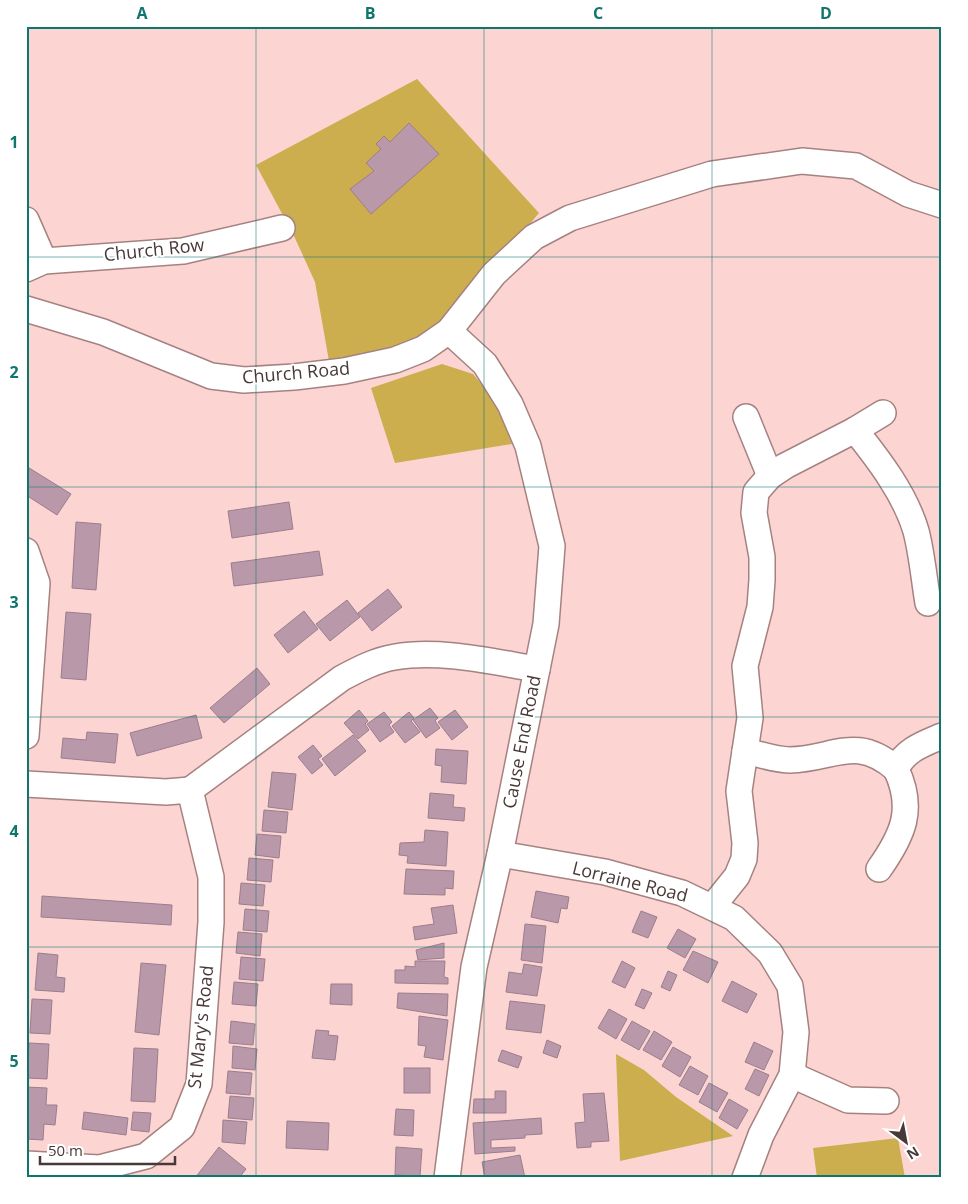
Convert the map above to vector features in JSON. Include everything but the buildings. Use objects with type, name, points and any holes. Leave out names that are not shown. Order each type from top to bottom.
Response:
[{"type":"street","name":"Church Road","points":[[26,309],[103,332],[211,376],[244,380],[344,370],[395,360],[423,349],[449,331],[494,274],[534,237],[570,218],[712,174],[802,161],[856,166],[908,194],[942,205]]},
{"type":"street","points":[[26,220],[35,265]]},
{"type":"street","name":"Church Row","points":[[35,265],[183,251],[282,228]]},
{"type":"street","name":"Cause End Road","points":[[447,1178],[474,968],[500,854],[546,624],[552,546],[528,446],[510,404],[485,364],[449,331]]},
{"type":"street","points":[[713,906],[737,876],[744,859],[746,843],[739,791],[750,718],[745,666],[760,607],[762,580],[762,557],[754,513],[756,492],[770,476],[883,413]]},
{"type":"street","points":[[746,417],[770,476]]},
{"type":"street","points":[[855,430],[874,454],[898,492],[916,531],[928,603]]},
{"type":"street","points":[[26,551],[37,583],[26,736]]},
{"type":"street","points":[[26,784],[166,792],[190,790],[342,678],[367,665],[396,656],[455,656],[537,669]]},
{"type":"street","points":[[896,769],[900,760],[914,747],[942,736]]},
{"type":"street","points":[[745,751],[790,760],[842,751],[866,751],[884,759],[896,769],[903,784],[907,806],[896,846],[879,869]]},
{"type":"street","name":"St Mary's Road","points":[[26,1164],[99,1168],[146,1156],[182,1126],[199,1084],[211,922],[211,878],[190,790]]},
{"type":"street","name":"Lorraine Road","points":[[500,854],[605,872],[682,893],[713,906],[734,918],[770,953],[790,986],[796,1032],[792,1075],[761,1135],[745,1178]]},
{"type":"street","points":[[792,1075],[848,1100],[886,1101]]},
{"type":"shaded area","points":[[417,79],[539,213],[447,321],[408,343],[329,361],[315,282],[294,236],[256,165]]},
{"type":"shaded area","points":[[442,364],[473,374],[495,400],[512,444],[395,463],[371,388]]},
{"type":"shaded area","points":[[616,1054],[644,1070],[676,1097],[733,1136],[620,1161]]},
{"type":"shaded area","points":[[898,1138],[905,1178],[817,1178],[813,1148]]}]
